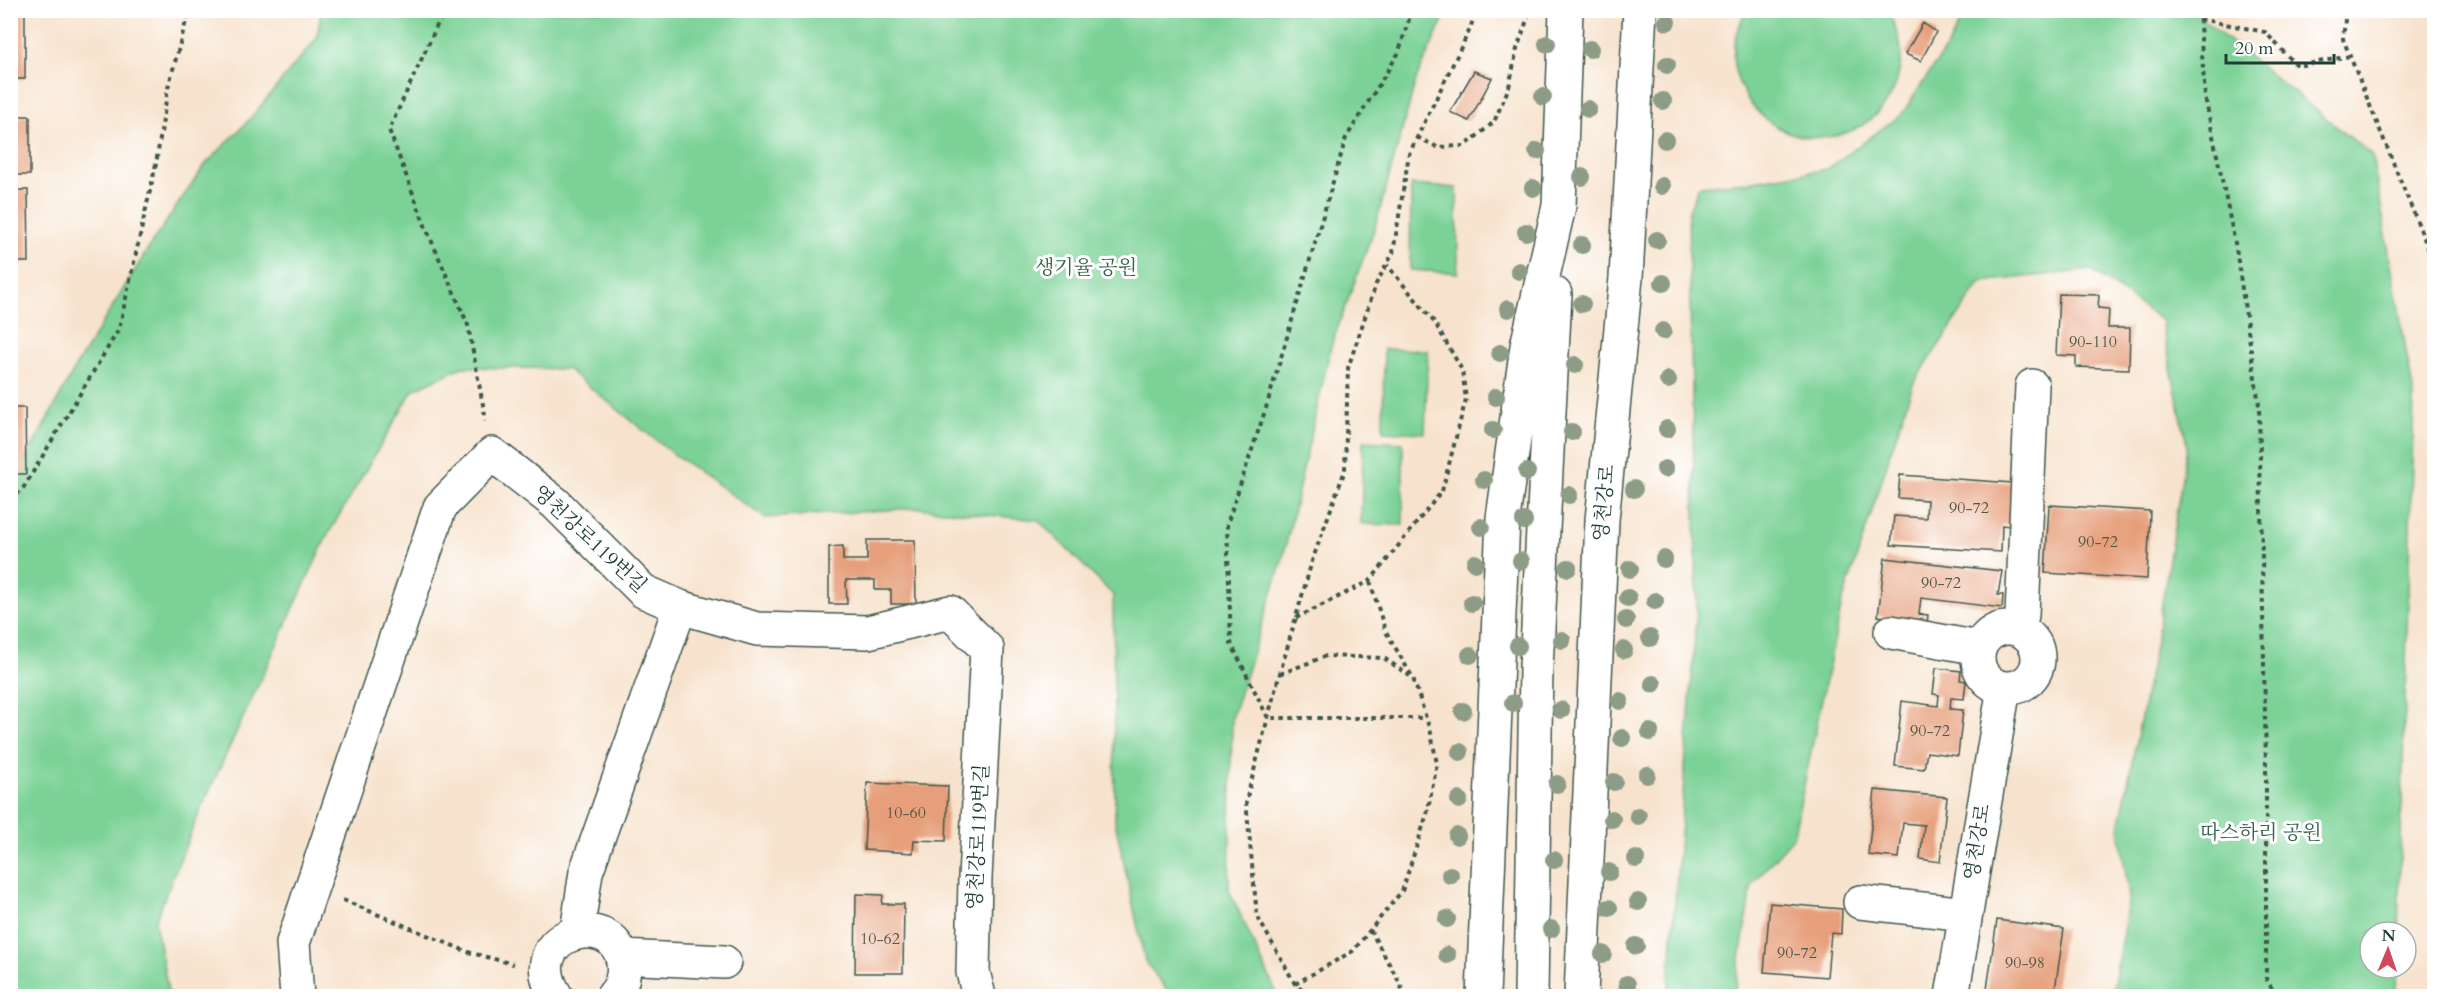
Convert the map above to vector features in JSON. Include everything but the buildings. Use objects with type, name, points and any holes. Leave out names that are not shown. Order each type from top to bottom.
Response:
[{"type":"street","points":[[1531,996],[1536,668],[1560,206],[1566,10]]},
{"type":"street","name":"영천강로","points":[[1581,996],[1602,520],[1626,278],[1640,10]]},
{"type":"street","points":[[1483,996],[1503,518],[1527,346],[1560,206]]},
{"type":"street","points":[[2018,629],[2022,615],[2032,386]]},
{"type":"street","name":"영천강로119번길","points":[[492,454],[555,503],[643,591],[680,607],[757,629],[868,632],[950,612],[987,649],[973,972],[979,996]]},
{"type":"street","points":[[297,996],[293,943],[440,507],[492,454]]},
{"type":"street","points":[[578,932],[586,872],[680,607]]},
{"type":"street","points":[[1999,629],[2018,629],[2033,641],[2038,660],[2030,678],[2023,684],[2004,688],[1995,685],[1982,674],[1978,657],[1979,648],[1984,640],[1999,629]]},
{"type":"street","points":[[1891,632],[1979,648]]},
{"type":"street","name":"영천강로","points":[[1952,996],[2004,688]]},
{"type":"street","points":[[1860,903],[1966,914]]},
{"type":"street","points":[[551,985],[547,959],[554,946],[564,937],[578,932],[592,932],[605,936],[615,945],[622,957],[624,970],[622,983],[613,996]]},
{"type":"street","points":[[622,957],[724,962]]},
{"type":"path","points":[[10,501],[24,487],[119,329],[156,164],[168,88],[189,10]]},
{"type":"path","points":[[448,10],[439,21],[389,130],[426,228],[468,325],[492,454]]},
{"type":"path","points":[[1268,718],[1231,643],[1227,524],[1266,408],[1346,138],[1398,54],[1412,10]]},
{"type":"path","points":[[1309,996],[1295,984],[1257,916],[1246,801],[1312,561],[1345,470],[1348,368],[1376,284],[1393,253],[1409,154],[1470,29],[1476,10]]},
{"type":"path","points":[[1417,137],[1437,147],[1465,146],[1494,122],[1509,87],[1517,49],[1531,10]]},
{"type":"path","points":[[2199,10],[2205,97],[2236,248],[2259,405],[2266,766],[2266,978],[2276,996]]},
{"type":"path","points":[[2346,10],[2343,39],[2434,263]]},
{"type":"path","points":[[2200,19],[2265,32],[2297,66],[2350,56]]},
{"type":"path","points":[[1296,618],[1370,581],[1442,491],[1466,399],[1462,370],[1435,323],[1387,265]]},
{"type":"path","points":[[1295,984],[1353,951],[1402,891],[1427,814],[1437,764],[1431,733],[1413,678],[1385,630],[1370,581]]},
{"type":"path","points":[[1280,674],[1326,656],[1338,656],[1384,658],[1413,678]]},
{"type":"path","points":[[1268,718],[1426,718]]},
{"type":"path","points":[[312,887],[551,985]]},
{"type":"path","points":[[1370,930],[1400,983],[1404,996]]},
{"type":"green space","points":[[1747,10],[1888,11],[1895,26],[1901,54],[1895,86],[1880,111],[1858,128],[1832,136],[1804,136],[1778,127],[1755,109],[1735,71],[1734,44]]},
{"type":"green space","name":"생기율 공원","points":[[321,11],[1447,11],[1416,80],[1375,227],[1331,346],[1283,558],[1232,718],[1229,890],[1277,994],[1280,996],[1171,996],[1145,961],[1115,822],[1113,595],[1038,520],[918,508],[765,518],[668,450],[567,369],[462,367],[413,390],[327,536],[199,813],[155,921],[169,996],[11,996],[11,487],[77,364],[151,244],[204,166],[248,121],[317,38]]},
{"type":"green space","name":"따스하리 공원","points":[[1965,11],[2192,11],[2372,155],[2414,396],[2398,920],[2358,920],[2358,980],[2397,980],[2396,996],[2112,996],[2129,896],[2119,828],[2157,636],[2187,445],[2161,320],[2091,270],[1981,282],[1913,384],[1842,603],[1793,838],[1752,884],[1734,996],[1668,996],[1697,607],[1688,214],[1699,186],[1747,182],[1827,169],[1902,114],[1950,42]]},
{"type":"green space","points":[[1411,185],[1457,188],[1458,273],[1410,270]]},
{"type":"green space","points":[[1384,349],[1428,350],[1425,433],[1383,431]]},
{"type":"green space","points":[[1363,441],[1403,443],[1403,525],[1361,524]]}]
